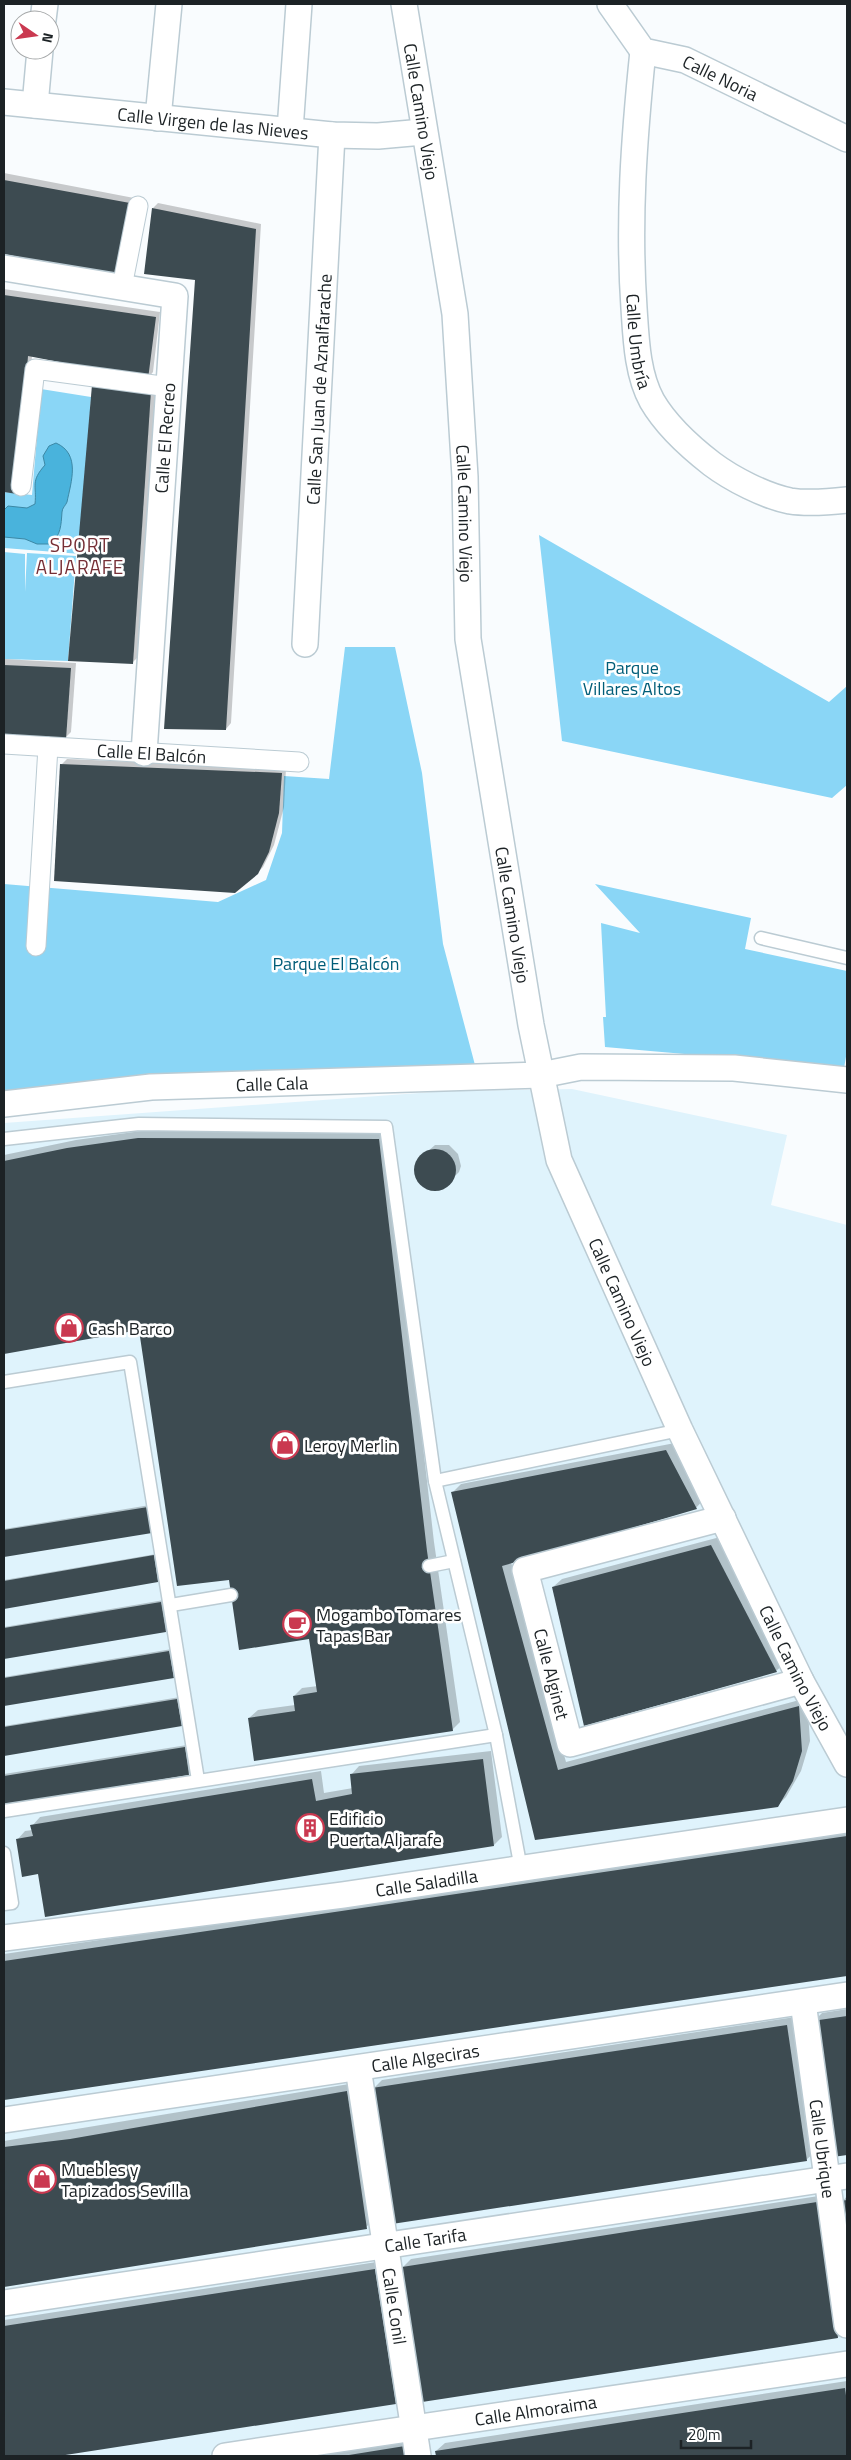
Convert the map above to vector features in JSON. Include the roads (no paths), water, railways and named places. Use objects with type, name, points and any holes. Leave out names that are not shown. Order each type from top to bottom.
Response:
[{"type":"street","points":[[158,118],[169,4]]},
{"type":"street","points":[[290,130],[299,4]]},
{"type":"street","name":"Calle Camino Viejo","points":[[404,4],[423,132],[455,314],[465,477],[468,639],[499,838],[540,1075],[559,1160],[680,1430],[801,1681],[847,1764]]},
{"type":"street","points":[[610,4],[643,51]]},
{"type":"street","name":"Calle Noria","points":[[643,51],[685,60],[847,139]]},
{"type":"street","name":"Calle Umbría","points":[[643,51],[633,141],[632,270],[640,367],[652,400],[694,451],[723,472],[752,487],[790,500],[823,502],[847,500]]},
{"type":"street","points":[[35,105],[39,60]]},
{"type":"street","name":"Calle Virgen de las Nieves","points":[[4,102],[332,135],[378,136],[423,132]]},
{"type":"street","name":"Calle San Juan de Aznalfarache","points":[[305,644],[332,135]]},
{"type":"street","points":[[122,287],[138,206]]},
{"type":"street","name":"Calle El Recreo","points":[[4,268],[175,296],[144,753]]},
{"type":"street","points":[[21,486],[35,369],[169,387]]},
{"type":"street","name":"Calle El Balcón","points":[[4,744],[299,762]]},
{"type":"street","points":[[36,946],[48,747]]},
{"type":"street","name":"Calle Cala","points":[[4,1104],[152,1087],[540,1075],[581,1067],[734,1068],[847,1080]]},
{"type":"street","name":"Calle Alginet","points":[[723,1518],[525,1570],[570,1744],[801,1681]]},
{"type":"street","name":"Calle Saladilla","points":[[4,1938],[343,1896],[847,1820]]},
{"type":"street","name":"Calle Algeciras","points":[[4,2120],[847,1995]]},
{"type":"street","name":"Calle Ubrique","points":[[803,2002],[837,2178],[847,2325]]},
{"type":"street","name":"Calle Conil","points":[[358,2068],[418,2456]]},
{"type":"street","name":"Calle Tarifa","points":[[4,2303],[837,2178]]},
{"type":"street","name":"Calle Almoraima","points":[[225,2456],[847,2364]]},
{"type":"lane","points":[[761,938],[847,958]]},
{"type":"lane","points":[[4,1139],[139,1124],[386,1127],[435,1481],[496,1736],[521,1869]]},
{"type":"lane","points":[[4,1382],[130,1362],[198,1780]]},
{"type":"lane","points":[[435,1481],[680,1430]]},
{"type":"lane","points":[[429,1566],[454,1561]]},
{"type":"lane","points":[[171,1605],[231,1595]]},
{"type":"lane","points":[[4,1811],[496,1736]]},
{"type":"lane","points":[[4,1853],[12,1903],[4,1904]]},
{"type":"place","name":"Cash Barco","points":[[69,1328]]},
{"type":"place","name":"Leroy Merlin","points":[[285,1445]]},
{"type":"place","name":"Mogambo Tomares Tapas Bar","points":[[297,1624]]},
{"type":"place","name":"Edificio Puerta Aljarafe","points":[[310,1828]]},
{"type":"place","name":"Muebles y Tapizados Sevilla","points":[[42,2179]]},
{"type":"district","name":"SPORT ALJARAFE","points":[[80,555]]},
{"type":"park label","name":"Parque Villares Altos","points":[[632,678]]},
{"type":"park label","name":"Parque El Balcón","points":[[336,963]]}]
